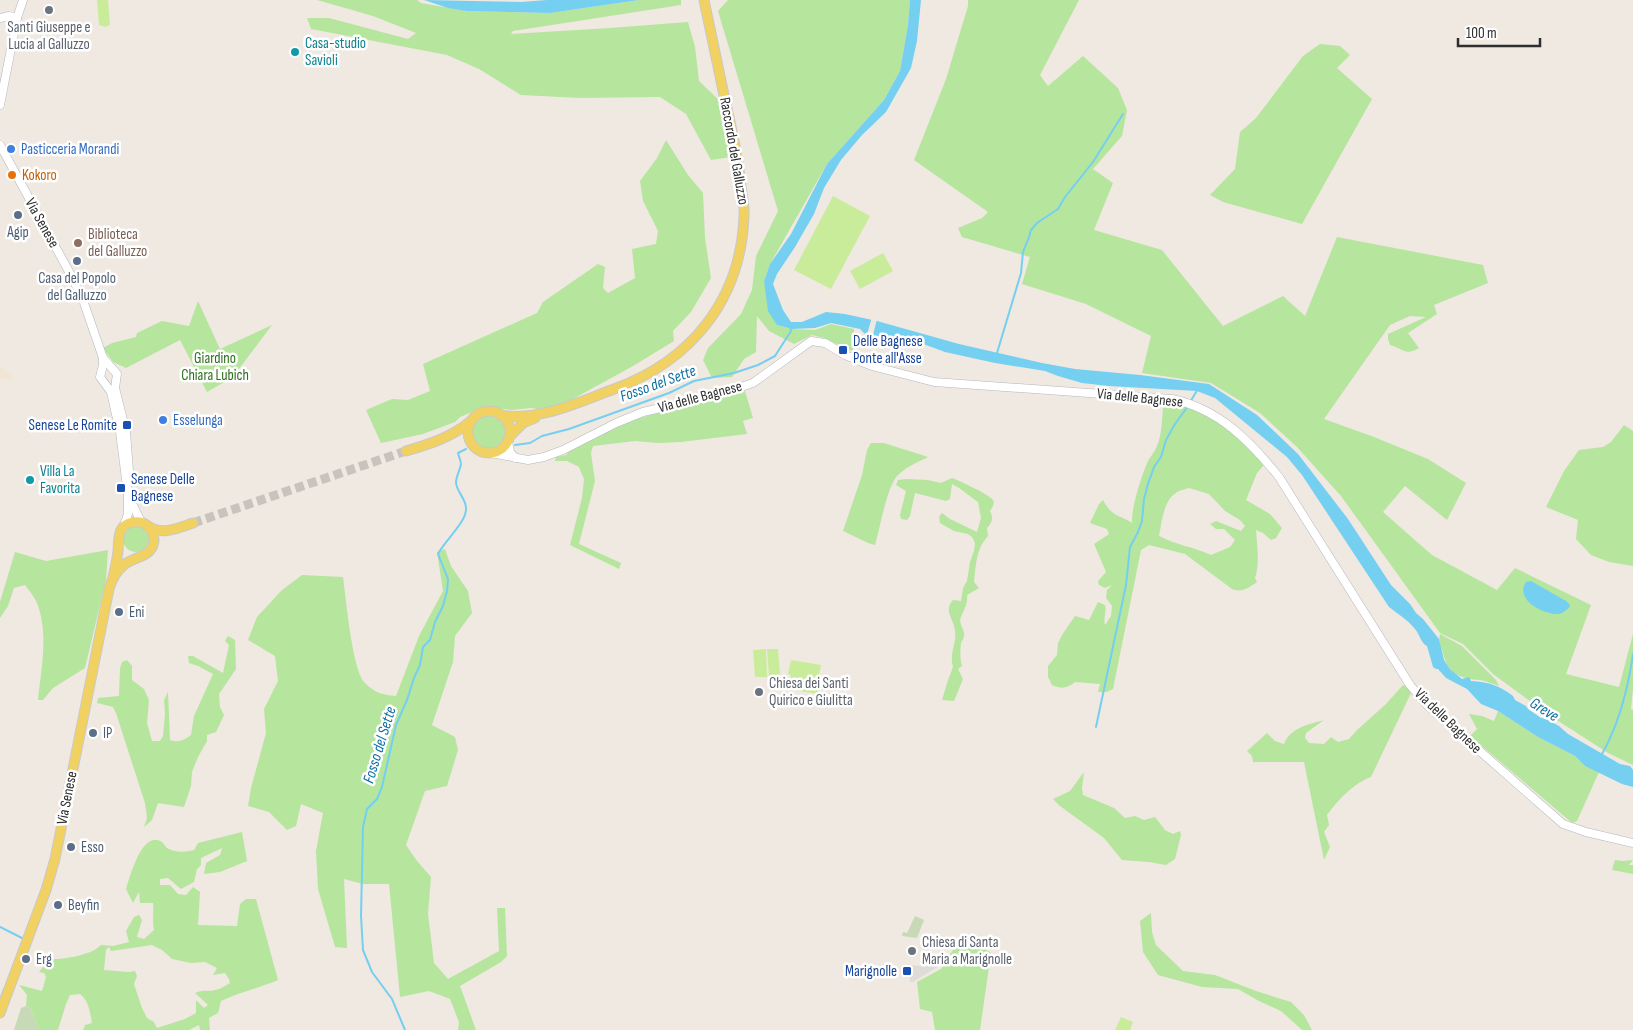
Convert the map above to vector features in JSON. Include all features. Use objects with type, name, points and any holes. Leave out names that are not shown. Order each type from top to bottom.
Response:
[{"type":"main road","points":[[0,105],[17,18],[23,0]]},
{"type":"main road","name":"Raccordo del Galluzzo","points":[[508,440],[523,423],[551,411],[631,383],[665,364],[684,350],[706,326],[722,299],[736,269],[742,241],[744,214],[739,166],[704,0]]},
{"type":"main road","points":[[0,18],[9,16],[17,18]]},
{"type":"main road","name":"Via Senese","points":[[0,145],[73,279],[84,303],[103,358],[117,374],[115,381],[128,444],[129,471],[128,514],[124,526],[119,532],[113,577],[107,596],[56,859],[0,1013]]},
{"type":"main road","name":"Via delle Bagnese","points":[[491,453],[528,460],[544,457],[563,450],[616,422],[643,412],[717,394],[753,382],[811,341],[825,343],[845,356],[872,366],[934,382],[1185,401],[1219,418],[1256,450],[1279,477],[1410,685],[1426,704],[1564,824],[1633,843]]},
{"type":"main road","name":"Via Senese","points":[[103,358],[100,377],[101,381],[111,392],[120,432],[128,492],[144,524],[154,537],[152,548],[145,554]]},
{"type":"main road","points":[[102,370],[107,367],[112,368]]},
{"type":"main road","points":[[105,384],[111,384],[115,381]]},
{"type":"main road","points":[[441,440],[454,433],[476,416],[487,411],[500,415],[509,426],[508,440],[510,452],[515,458]]},
{"type":"main road","name":"Raccordo del Galluzzo","points":[[500,415],[524,417],[551,411]]},
{"type":"main road","points":[[471,420],[467,431],[470,442],[476,450],[484,453],[499,451],[508,440]]},
{"type":"main road","points":[[406,451],[441,440],[456,438],[470,442]]},
{"type":"main road","points":[[124,526],[133,522],[161,531],[173,530],[192,523]]},
{"type":"main road","points":[[113,577],[124,565],[145,554],[173,530]]},
{"type":"main road","points":[[118,541],[120,548],[125,554],[132,557],[145,554]]},
{"type":"shaded area","points":[[0,367],[14,378],[11,380],[0,378]]},
{"type":"shaded area","points":[[909,965],[924,966],[939,966],[910,982]]},
{"type":"green space","points":[[97,0],[108,0],[110,25],[106,27],[99,25]]},
{"type":"green space","points":[[317,0],[417,0],[421,3],[466,11],[550,13],[639,0],[681,0],[681,5],[513,31],[511,34],[688,22],[695,47],[699,81],[722,103],[731,157],[711,160],[686,114],[660,97],[580,98],[521,95],[479,69],[447,55],[311,29],[307,18],[329,18],[408,39],[416,33],[373,16]]},
{"type":"green space","points":[[728,0],[910,0],[908,25],[900,71],[884,100],[827,164],[770,264],[764,281],[777,325],[792,329],[815,330],[831,324],[854,329],[854,352],[824,338],[812,335],[794,344],[769,331],[757,316],[756,352],[744,359],[732,377],[712,378],[703,360],[708,348],[741,314],[752,290],[756,256],[778,211],[718,11]]},
{"type":"green space","points":[[968,0],[1079,0],[1040,75],[1048,86],[1083,56],[1118,88],[1127,110],[1122,136],[1093,169],[1113,183],[1094,230],[1162,250],[1223,326],[1283,296],[1305,316],[1337,237],[1483,265],[1488,283],[1434,305],[1437,314],[1408,333],[1419,348],[1407,352],[1390,345],[1388,334],[1426,317],[1410,316],[1390,325],[1324,419],[1428,459],[1466,483],[1447,520],[1405,486],[1383,512],[1432,555],[1497,590],[1515,568],[1591,605],[1566,674],[1619,687],[1633,634],[1631,709],[1633,710],[1633,765],[1608,753],[1549,715],[1493,674],[1463,644],[1440,633],[1341,496],[1297,447],[1260,413],[1211,383],[1142,373],[1151,336],[1086,304],[1022,284],[1030,257],[962,237],[958,228],[982,218],[988,212],[914,160],[946,79],[968,6]]},
{"type":"green space","points":[[1320,44],[1340,46],[1350,55],[1337,68],[1372,99],[1302,224],[1223,202],[1210,195],[1235,169],[1240,132],[1256,118],[1303,56]]},
{"type":"green space","points":[[666,140],[688,175],[703,193],[705,238],[711,278],[691,312],[673,331],[674,341],[551,411],[531,408],[512,410],[485,407],[460,417],[455,422],[423,434],[381,443],[366,410],[392,399],[408,400],[430,391],[423,364],[537,313],[543,302],[598,264],[605,267],[603,288],[608,293],[635,278],[632,249],[656,244],[658,231],[643,201],[640,181],[657,158]]},
{"type":"green space","points":[[833,196],[870,216],[831,289],[794,270]]},
{"type":"green space","points":[[883,253],[893,271],[860,289],[850,271]]},
{"type":"green space","name":"Giardino Chiara Lubich","points":[[198,301],[220,349],[272,325],[233,377],[207,392],[180,340],[126,368],[113,362],[103,348],[112,343],[136,337],[137,333],[162,321],[189,326]]},
{"type":"green space","points":[[745,391],[753,418],[743,421],[747,434],[681,442],[635,441],[593,446],[591,453],[595,481],[579,544],[621,563],[619,569],[570,545],[582,498],[584,479],[579,467],[567,461],[555,461],[556,457],[566,455],[574,446],[631,421],[663,411]]},
{"type":"green space","points":[[1175,403],[1198,410],[1214,417],[1238,436],[1264,465],[1257,473],[1246,500],[1270,514],[1282,528],[1276,538],[1271,540],[1256,530],[1258,561],[1255,578],[1257,582],[1242,590],[1232,589],[1185,554],[1149,545],[1141,550],[1113,689],[1107,692],[1098,692],[1100,684],[1075,682],[1064,688],[1052,685],[1048,677],[1048,666],[1057,655],[1058,643],[1075,616],[1089,620],[1098,602],[1105,605],[1105,625],[1111,616],[1112,606],[1106,598],[1107,590],[1112,585],[1105,588],[1099,585],[1098,581],[1106,572],[1094,544],[1109,534],[1107,529],[1090,523],[1099,504],[1103,500],[1112,512],[1132,523],[1133,509],[1140,482],[1146,465],[1159,441],[1163,408]],"holes":[[[1189,488],[1209,494],[1225,511],[1240,520],[1245,526],[1241,531],[1216,521],[1210,524],[1216,529],[1224,529],[1235,540],[1230,547],[1211,555],[1159,536],[1164,512],[1172,496],[1178,491]]]},
{"type":"green space","points":[[488,414],[500,420],[506,432],[500,444],[488,450],[476,444],[470,432],[476,420]]},
{"type":"green space","points":[[1624,425],[1633,431],[1633,566],[1609,562],[1591,555],[1576,539],[1578,520],[1546,507],[1564,471],[1579,450],[1603,447],[1611,442]]},
{"type":"green space","points":[[871,443],[884,443],[928,457],[912,465],[894,480],[887,498],[875,545],[843,531],[862,475],[867,450]]},
{"type":"green space","points":[[952,478],[986,495],[994,503],[990,511],[992,520],[987,528],[988,536],[981,546],[976,563],[974,582],[979,588],[967,595],[960,620],[964,636],[960,649],[962,666],[958,669],[963,679],[954,701],[942,700],[953,667],[952,657],[955,635],[949,608],[953,600],[961,601],[975,543],[968,534],[954,531],[940,523],[939,517],[942,513],[977,532],[981,518],[978,502],[952,484],[950,499],[946,501],[915,493],[910,516],[907,520],[901,519],[900,515],[906,491],[896,485],[898,480],[906,479],[928,480],[941,483]]},
{"type":"green space","points":[[136,526],[145,530],[149,539],[145,548],[136,552],[127,548],[123,539],[127,530]]},
{"type":"green space","points":[[445,549],[451,566],[468,591],[472,613],[455,636],[453,662],[432,725],[455,737],[458,750],[447,786],[425,791],[406,845],[431,877],[428,914],[434,963],[448,979],[499,951],[497,908],[505,908],[507,956],[501,962],[460,986],[476,1030],[458,1030],[459,1022],[450,999],[429,991],[400,997],[389,884],[363,884],[344,879],[347,948],[335,947],[318,889],[316,851],[323,813],[301,804],[296,826],[287,830],[269,812],[248,806],[266,733],[264,709],[278,681],[275,656],[248,640],[257,617],[282,590],[302,575],[343,577],[353,649],[360,676],[365,683],[376,691],[396,696],[419,636],[443,591],[437,552]]},
{"type":"green space","points":[[108,550],[106,580],[85,668],[53,688],[43,700],[38,700],[43,654],[42,620],[34,597],[25,585],[14,588],[8,606],[0,618],[0,602],[15,552],[46,561]]},
{"type":"green space","points":[[1440,634],[1462,646],[1496,680],[1499,686],[1482,680],[1461,677],[1452,671],[1445,660],[1439,639]]},
{"type":"green space","points":[[228,636],[235,640],[236,669],[219,694],[220,707],[224,715],[216,732],[207,735],[207,741],[192,772],[191,786],[184,807],[158,803],[152,820],[144,827],[147,818],[145,803],[116,713],[113,707],[97,703],[98,698],[119,696],[120,668],[122,662],[127,660],[132,666],[132,680],[144,689],[149,700],[147,723],[152,741],[160,741],[163,736],[164,700],[168,692],[170,740],[184,740],[191,735],[194,716],[213,674],[189,663],[188,656],[193,656],[223,673],[229,645],[225,641]]},
{"type":"green space","points":[[766,649],[767,677],[755,677],[753,650]]},
{"type":"green space","points":[[767,649],[778,649],[780,675],[769,676]]},
{"type":"green space","points":[[791,660],[821,665],[818,694],[788,689],[791,675],[788,674]]},
{"type":"green space","points":[[1403,685],[1410,689],[1411,693],[1371,777],[1359,783],[1347,793],[1327,815],[1329,825],[1324,832],[1330,847],[1324,860],[1304,762],[1253,762],[1252,756],[1247,751],[1267,733],[1275,741],[1284,744],[1287,738],[1296,730],[1324,720],[1306,733],[1305,738],[1309,743],[1324,744],[1331,737],[1338,742],[1349,739]]},
{"type":"green space","points":[[1498,711],[1538,737],[1575,756],[1585,766],[1599,772],[1577,821],[1572,823],[1470,736],[1477,729],[1469,714],[1482,716],[1494,721]]},
{"type":"green space","points":[[1084,772],[1083,795],[1114,808],[1125,818],[1135,816],[1144,820],[1155,817],[1165,830],[1173,834],[1180,831],[1181,835],[1175,859],[1166,865],[1122,860],[1104,838],[1060,806],[1053,799],[1070,791]]},
{"type":"green space","points":[[242,832],[247,861],[220,872],[204,874],[206,863],[220,855],[222,848],[201,858],[201,865],[197,869],[194,882],[181,889],[168,878],[160,879],[160,885],[170,885],[178,894],[186,895],[193,887],[200,892],[198,925],[237,926],[240,904],[246,899],[256,899],[278,980],[221,1001],[218,1013],[209,1018],[210,1030],[200,1030],[199,1025],[189,1030],[83,1030],[85,1025],[92,1023],[87,1003],[80,994],[70,995],[58,1030],[39,1030],[30,1007],[26,1006],[27,995],[19,985],[42,991],[46,977],[44,973],[39,972],[48,965],[47,959],[76,956],[90,952],[101,945],[113,946],[129,942],[126,931],[134,917],[139,915],[142,920],[137,937],[144,939],[154,930],[153,903],[140,903],[139,892],[133,903],[126,889],[138,856],[148,842],[155,840],[162,842],[170,850],[180,852],[194,850],[198,843]],"holes":[[[152,945],[162,950],[172,959],[191,963],[205,962],[217,968],[213,975],[225,973],[230,983],[217,990],[195,993],[208,1005],[204,1008],[196,1000],[196,1013],[185,1019],[157,1028],[154,1022],[147,1018],[142,1008],[134,984],[137,976],[135,971],[104,970],[106,950],[109,947],[111,951]]]},
{"type":"green space","points":[[1615,860],[1633,860],[1629,865],[1633,865],[1633,874],[1612,870]]},
{"type":"green space","points":[[1151,913],[1152,932],[1156,945],[1183,971],[1215,975],[1291,1002],[1304,1015],[1312,1030],[1302,1030],[1281,1011],[1238,989],[1202,987],[1158,975],[1143,952],[1140,921]]},
{"type":"green space","points":[[915,916],[924,920],[917,938],[902,936],[903,932],[907,933]]},
{"type":"green space","points":[[963,934],[991,953],[980,1030],[935,1030],[932,1012],[920,1009],[917,982],[941,969]]},
{"type":"green space","points":[[30,1007],[39,1030],[14,1030],[21,1008]]},
{"type":"green space","points":[[1121,1017],[1133,1022],[1130,1030],[1115,1030]]},
{"type":"water","points":[[424,0],[521,2],[547,0],[639,0],[550,13],[466,11],[448,8]]},
{"type":"water","points":[[910,0],[921,0],[917,41],[911,68],[886,112],[862,135],[841,160],[824,188],[814,214],[777,274],[773,284],[783,310],[791,322],[802,322],[826,312],[845,314],[959,344],[1042,363],[1075,369],[1209,384],[1257,415],[1298,454],[1348,519],[1391,585],[1410,604],[1439,639],[1444,660],[1450,669],[1462,679],[1469,677],[1471,681],[1488,683],[1503,689],[1541,718],[1559,726],[1568,734],[1620,764],[1630,766],[1633,770],[1633,787],[1622,784],[1585,766],[1575,756],[1538,737],[1498,711],[1481,704],[1467,689],[1446,678],[1438,669],[1433,667],[1427,646],[1423,643],[1417,631],[1403,617],[1389,607],[1302,475],[1287,457],[1215,398],[1197,391],[1082,383],[1045,371],[945,352],[907,338],[866,335],[860,329],[831,323],[815,328],[792,329],[777,325],[768,311],[764,281],[770,264],[791,234],[827,164],[884,100],[900,71],[908,25]]},
{"type":"water","points":[[1531,581],[1566,601],[1570,605],[1569,608],[1560,614],[1553,614],[1532,605],[1524,595],[1523,589],[1526,582]]},
{"type":"pier","points":[[872,317],[877,319],[872,339],[866,338]]},
{"type":"waterway","points":[[997,353],[1021,273],[1023,252],[1031,230],[1037,223],[1058,209],[1065,197],[1093,162],[1123,114]]},
{"type":"waterway","name":"Fosso del Sette","points":[[515,445],[530,443],[542,436],[569,429],[669,393],[694,381],[734,373],[758,365],[775,356],[791,331],[790,326]]},
{"type":"waterway","points":[[1190,402],[1198,389]]},
{"type":"waterway","points":[[1096,727],[1126,585],[1130,547],[1142,521],[1144,499],[1148,484],[1154,467],[1161,457],[1166,440],[1188,406]]},
{"type":"waterway","name":"Fosso del Sette","points":[[405,1030],[392,999],[372,972],[363,950],[361,916],[363,827],[367,809],[377,799],[382,787],[396,725],[420,665],[423,647],[430,640],[435,622],[443,606],[448,579],[438,554],[463,519],[465,513],[466,505],[456,483],[461,464],[458,453],[466,449]]},
{"type":"waterway","points":[[1602,754],[1622,706],[1633,654]]},
{"type":"waterway","points":[[0,927],[23,940]]},
{"type":"waterway","points":[[0,1000],[4,989]]},
{"type":"tunnel","points":[[193,523],[406,451]]},
{"type":"place","name":"Santi Giuseppe e Lucia al Galluzzo","points":[[49,10]]},
{"type":"place","name":"Casa-studio Savioli","points":[[295,52]]},
{"type":"place","name":"Pasticceria Morandi","points":[[11,149]]},
{"type":"place","name":"Kokoro","points":[[12,175]]},
{"type":"place","name":"Agip","points":[[18,215]]},
{"type":"place","name":"Biblioteca del Galluzzo","points":[[78,243]]},
{"type":"place","name":"Casa del Popolo del Galluzzo","points":[[77,261]]},
{"type":"place","name":"Delle Bagnese Ponte all'Asse","points":[[843,350]]},
{"type":"place","name":"Esselunga","points":[[163,420]]},
{"type":"place","name":"Senese Le Romite","points":[[127,425]]},
{"type":"place","name":"Villa La Favorita","points":[[30,480]]},
{"type":"place","name":"Senese Delle Bagnese","points":[[121,488]]},
{"type":"place","name":"Eni","points":[[119,612]]},
{"type":"place","name":"Chiesa dei Santi Quirico e Giulitta","points":[[759,692]]},
{"type":"place","name":"IP","points":[[93,733]]},
{"type":"place","name":"Esso","points":[[71,847]]},
{"type":"place","name":"Beyfin","points":[[58,905]]},
{"type":"place","name":"Chiesa di Santa Maria a Marignolle","points":[[912,951]]},
{"type":"place","name":"Erg","points":[[26,959]]},
{"type":"place","name":"Marignolle","points":[[907,971]]},
{"type":"water label","name":"Greve","points":[[1544,710]]}]
